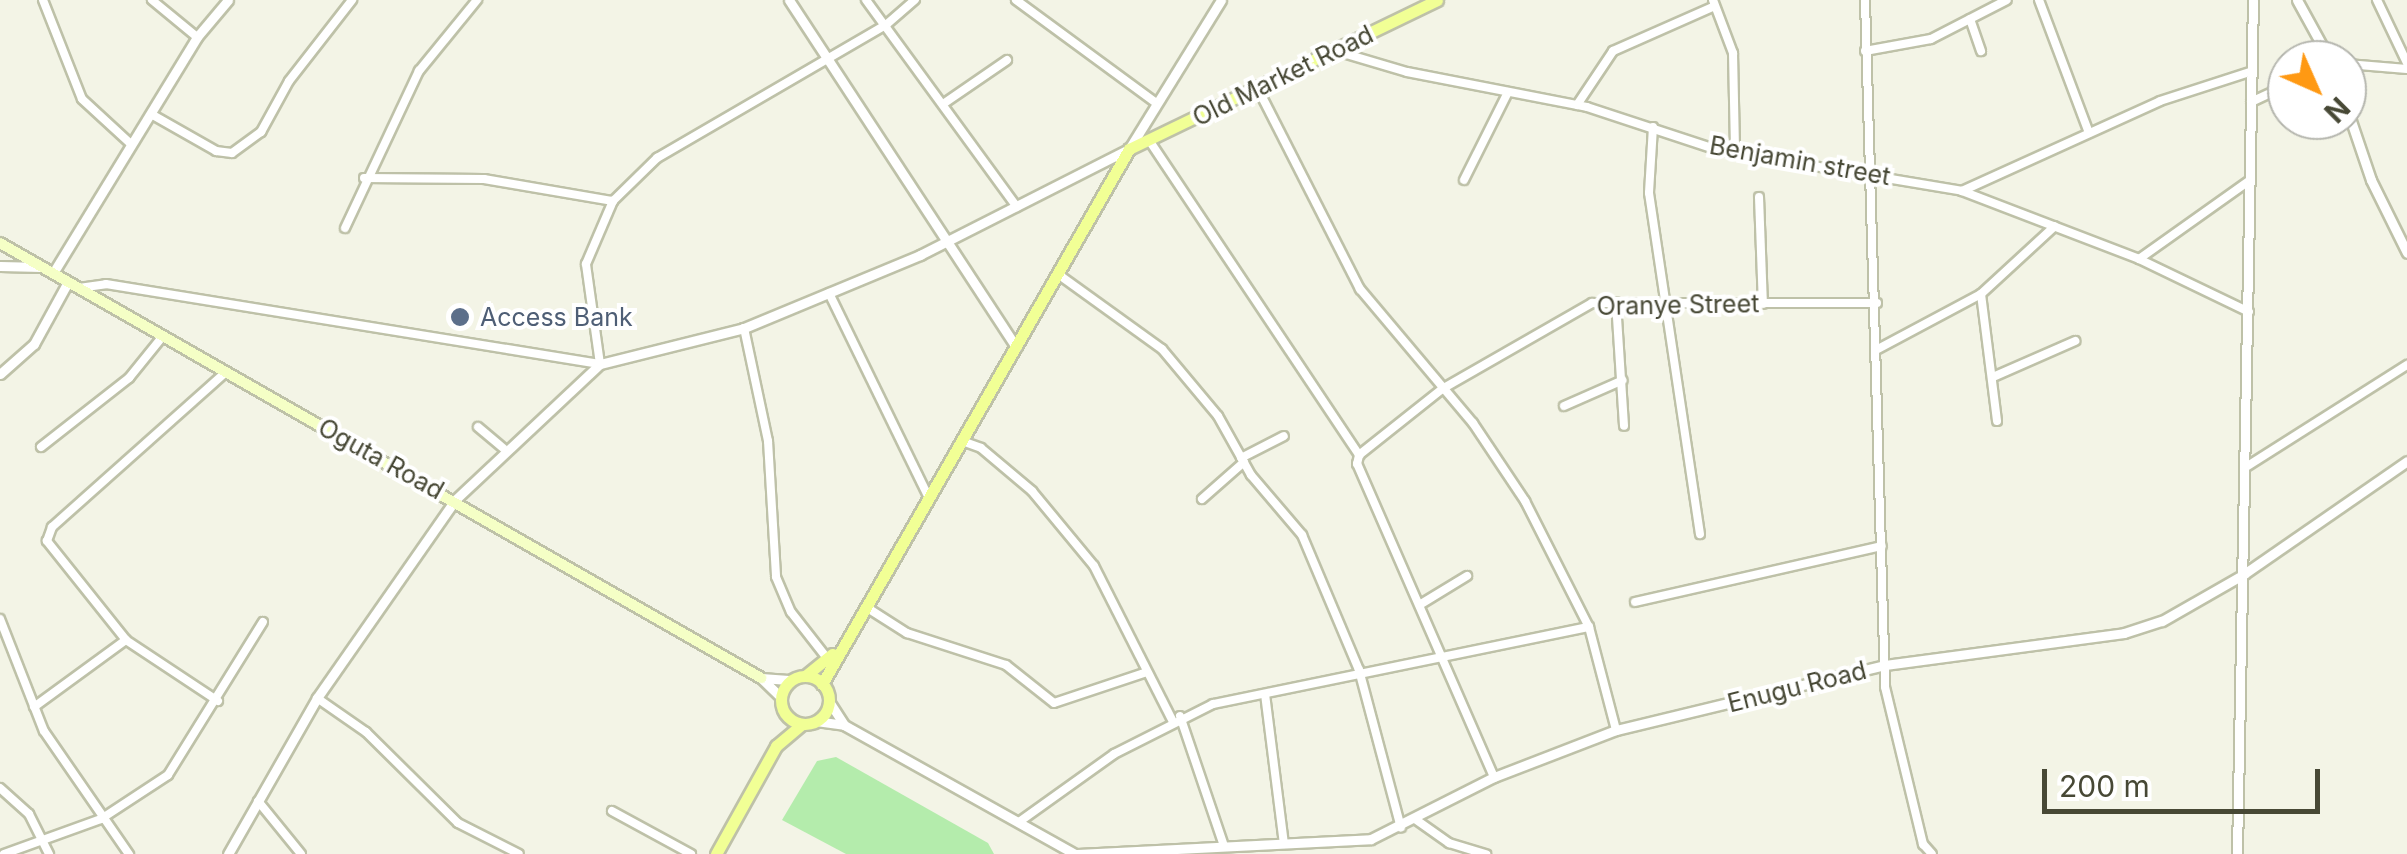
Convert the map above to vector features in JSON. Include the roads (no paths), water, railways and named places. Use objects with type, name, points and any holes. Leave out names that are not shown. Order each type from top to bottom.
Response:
[{"type":"main road","name":"Old Market Road","points":[[1128,149],[1436,0]]},
{"type":"main road","points":[[822,684],[896,562],[1128,149]]},
{"type":"main road","name":"Oguta Road","points":[[0,243],[761,678]]},
{"type":"main road","points":[[716,854],[776,746],[784,712],[781,698],[792,680],[805,676],[843,645]]},
{"type":"main road","points":[[776,746],[802,724],[816,721],[828,700],[822,684],[805,676]]},
{"type":"main road","points":[[784,712],[802,724]]},
{"type":"street","points":[[44,0],[82,98],[132,144]]},
{"type":"street","points":[[152,0],[197,37]]},
{"type":"street","points":[[53,273],[197,37],[228,0]]},
{"type":"street","points":[[151,114],[216,152],[232,152],[262,132],[289,81],[352,0]]},
{"type":"street","points":[[344,228],[364,178],[420,71],[477,0]]},
{"type":"street","points":[[789,0],[1016,347]]},
{"type":"street","points":[[866,0],[946,102],[984,169],[1017,208]]},
{"type":"street","points":[[600,364],[586,264],[612,201],[656,158],[887,24],[915,0]]},
{"type":"street","points":[[1016,0],[1156,103]]},
{"type":"street","points":[[0,374],[34,344],[74,285],[106,284],[600,364],[744,328],[1017,208],[1128,149],[1222,0]]},
{"type":"street","points":[[1865,0],[1867,171],[1877,303],[1886,666],[1894,724],[1923,844],[1932,854]]},
{"type":"street","points":[[1865,52],[1931,39],[2007,0]]},
{"type":"street","points":[[2039,0],[2088,133]]},
{"type":"street","points":[[2237,854],[2253,0]]},
{"type":"street","points":[[2297,0],[2319,40]]},
{"type":"street","points":[[2367,65],[2407,66],[2377,0]]},
{"type":"street","points":[[1578,105],[1613,51],[1714,3],[1733,52],[1736,152]]},
{"type":"street","points":[[1970,19],[1982,52]]},
{"type":"street","name":"Benjamin street","points":[[1336,50],[1578,105],[1736,152],[1867,171],[1962,191],[2139,259],[2249,312]]},
{"type":"street","points":[[946,102],[1007,60]]},
{"type":"street","points":[[1962,191],[2088,133],[2250,72]]},
{"type":"street","points":[[1258,89],[1334,248],[1525,501],[1589,626],[1616,730]]},
{"type":"street","points":[[1464,180],[1508,92]]},
{"type":"street","points":[[2251,102],[2267,94]]},
{"type":"street","points":[[1654,127],[1649,193],[1669,301],[1700,534]]},
{"type":"street","points":[[1148,140],[1359,455],[1357,464],[1446,656],[1494,777]]},
{"type":"street","points":[[2357,140],[2371,180],[2407,253]]},
{"type":"street","points":[[364,178],[484,179],[612,201]]},
{"type":"street","points":[[2139,259],[2250,180]]},
{"type":"street","points":[[1759,197],[1763,304]]},
{"type":"street","points":[[1876,350],[1981,294],[2055,226]]},
{"type":"street","points":[[0,266],[42,267]]},
{"type":"street","points":[[1058,274],[1162,350],[1218,416],[1242,460],[1302,535],[1359,670],[1401,828]]},
{"type":"street","points":[[828,292],[929,498]]},
{"type":"street","points":[[1981,294],[1998,421]]},
{"type":"street","points":[[1616,302],[1624,426]]},
{"type":"street","name":"Oranye Street","points":[[1359,455],[1442,389],[1562,316],[1616,302],[1877,303]]},
{"type":"street","points":[[744,328],[768,441],[776,577],[790,612],[827,658]]},
{"type":"street","points":[[41,447],[129,378],[163,336]]},
{"type":"street","points":[[1993,376],[2076,341]]},
{"type":"street","points":[[228,854],[317,698],[455,500],[503,448],[600,364]]},
{"type":"street","points":[[2246,466],[2407,365]]},
{"type":"street","points":[[218,701],[126,640],[46,541],[52,527],[225,372]]},
{"type":"street","points":[[1564,406],[1623,380]]},
{"type":"street","points":[[478,427],[503,448]]},
{"type":"street","points":[[1202,499],[1242,460],[1284,436]]},
{"type":"street","points":[[962,441],[1003,464],[1081,549],[1176,718],[1224,846]]},
{"type":"street","name":"Enugu Road","points":[[1076,854],[1162,854],[1224,846],[1346,843],[1401,828],[1494,777],[1616,730],[1886,666],[2124,633],[2162,621],[2244,574],[2407,461]]},
{"type":"street","points":[[1635,602],[1882,546]]},
{"type":"street","points":[[1421,604],[1467,576]]},
{"type":"street","points":[[866,607],[908,633],[1006,665],[1054,703],[1148,672]]},
{"type":"street","points":[[0,619],[34,706],[101,819],[129,854]]},
{"type":"street","points":[[4,854],[101,819],[168,775],[218,701],[264,622]]},
{"type":"street","points":[[1019,822],[1176,718],[1359,670],[1589,626]]},
{"type":"street","points":[[34,706],[126,640]]},
{"type":"street","points":[[761,678],[792,680]]},
{"type":"street","points":[[761,678],[781,698]]},
{"type":"street","points":[[1265,694],[1284,844]]},
{"type":"street","points":[[317,698],[366,732],[458,823],[519,854]]},
{"type":"street","points":[[828,700],[844,725]]},
{"type":"street","points":[[816,721],[844,725],[1076,854]]},
{"type":"street","points":[[0,788],[29,814],[49,854]]},
{"type":"street","points":[[258,801],[301,854]]},
{"type":"street","points":[[612,811],[691,854]]},
{"type":"street","points":[[1415,819],[1449,842],[1486,854]]},
{"type":"place","name":"Access Bank","points":[[460,317]]}]
